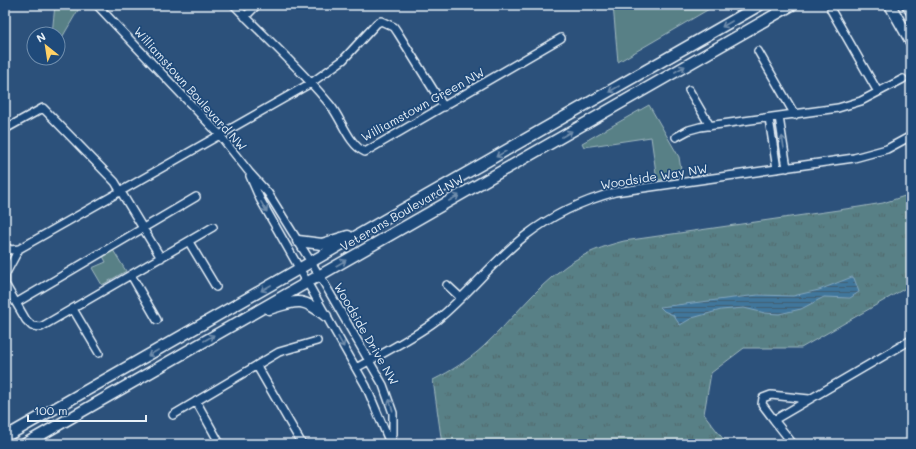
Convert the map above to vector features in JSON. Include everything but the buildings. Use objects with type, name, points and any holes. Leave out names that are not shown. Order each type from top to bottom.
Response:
[{"type":"main road","name":"Veterans Boulevard NW","points":[[5,438],[760,5]]},
{"type":"main road","name":"Veterans Boulevard NW","points":[[25,444],[792,5]]},
{"type":"main road","points":[[890,5],[911,42]]},
{"type":"main road","points":[[298,241],[322,244],[367,230]]},
{"type":"main road","points":[[248,316],[283,305],[304,302],[310,303],[326,316]]},
{"type":"street","name":"Williamstown Boulevard NW","points":[[97,5],[219,134],[268,193],[311,262]]},
{"type":"street","name":"Williamstown Green NW","points":[[234,5],[311,82],[332,108],[357,148],[365,152],[561,38]]},
{"type":"street","points":[[245,17],[257,5]]},
{"type":"street","points":[[831,10],[878,92]]},
{"type":"street","points":[[5,246],[10,250],[19,249],[311,82],[342,60],[377,23],[381,21],[394,27],[444,107]]},
{"type":"street","points":[[758,51],[795,115]]},
{"type":"street","points":[[676,137],[693,128],[769,119],[838,108],[861,101],[903,79]]},
{"type":"street","points":[[689,90],[710,126]]},
{"type":"street","points":[[5,129],[43,108],[121,190],[161,258]]},
{"type":"street","points":[[779,117],[787,168]]},
{"type":"street","points":[[769,119],[777,169]]},
{"type":"street","name":"Woodside Way NW","points":[[356,368],[419,333],[437,319],[524,237],[547,221],[592,199],[615,192],[787,168],[872,154],[886,149],[911,136]]},
{"type":"street","name":"Williamstown Boulevard NW","points":[[249,172],[260,199],[300,269]]},
{"type":"street","points":[[16,303],[196,197]]},
{"type":"street","points":[[19,249],[5,275],[5,284],[26,320],[32,326],[41,327],[213,227]]},
{"type":"street","points":[[189,242],[216,287]]},
{"type":"street","name":"Woodside Drive NW","points":[[311,262],[370,361],[391,402],[394,424],[390,444]]},
{"type":"street","name":"Woodside Drive NW","points":[[300,269],[356,368],[373,402],[390,444]]},
{"type":"street","points":[[131,275],[157,320]]},
{"type":"street","points":[[447,284],[461,298]]},
{"type":"street","points":[[73,309],[99,353]]},
{"type":"street","points":[[774,420],[911,340]]},
{"type":"street","points":[[173,415],[279,352],[318,341]]},
{"type":"street","points":[[257,366],[302,444]]},
{"type":"street","points":[[793,444],[762,404],[763,398],[771,395],[809,399]]},
{"type":"street","points":[[196,401],[220,444]]},
{"type":"green space","points":[[55,5],[81,5],[66,31],[66,26],[53,26]]},
{"type":"green space","points":[[613,5],[716,5],[618,62]]},
{"type":"green space","points":[[649,105],[679,157],[682,176],[657,180],[651,137],[584,147],[582,143]]},
{"type":"green space","points":[[911,194],[911,285],[801,348],[744,348],[711,373],[704,414],[727,444],[442,444],[433,380],[460,365],[478,351],[544,284],[566,266],[580,257],[624,241],[859,207],[883,203]]},
{"type":"green space","points":[[113,250],[126,271],[102,285],[92,268],[106,262],[103,256]]},
{"type":"water","points":[[852,277],[854,278],[859,292],[850,298],[824,297],[801,309],[779,314],[765,313],[744,308],[721,310],[692,318],[680,325],[673,315],[664,311],[660,307],[758,295],[793,296],[819,290]]}]
